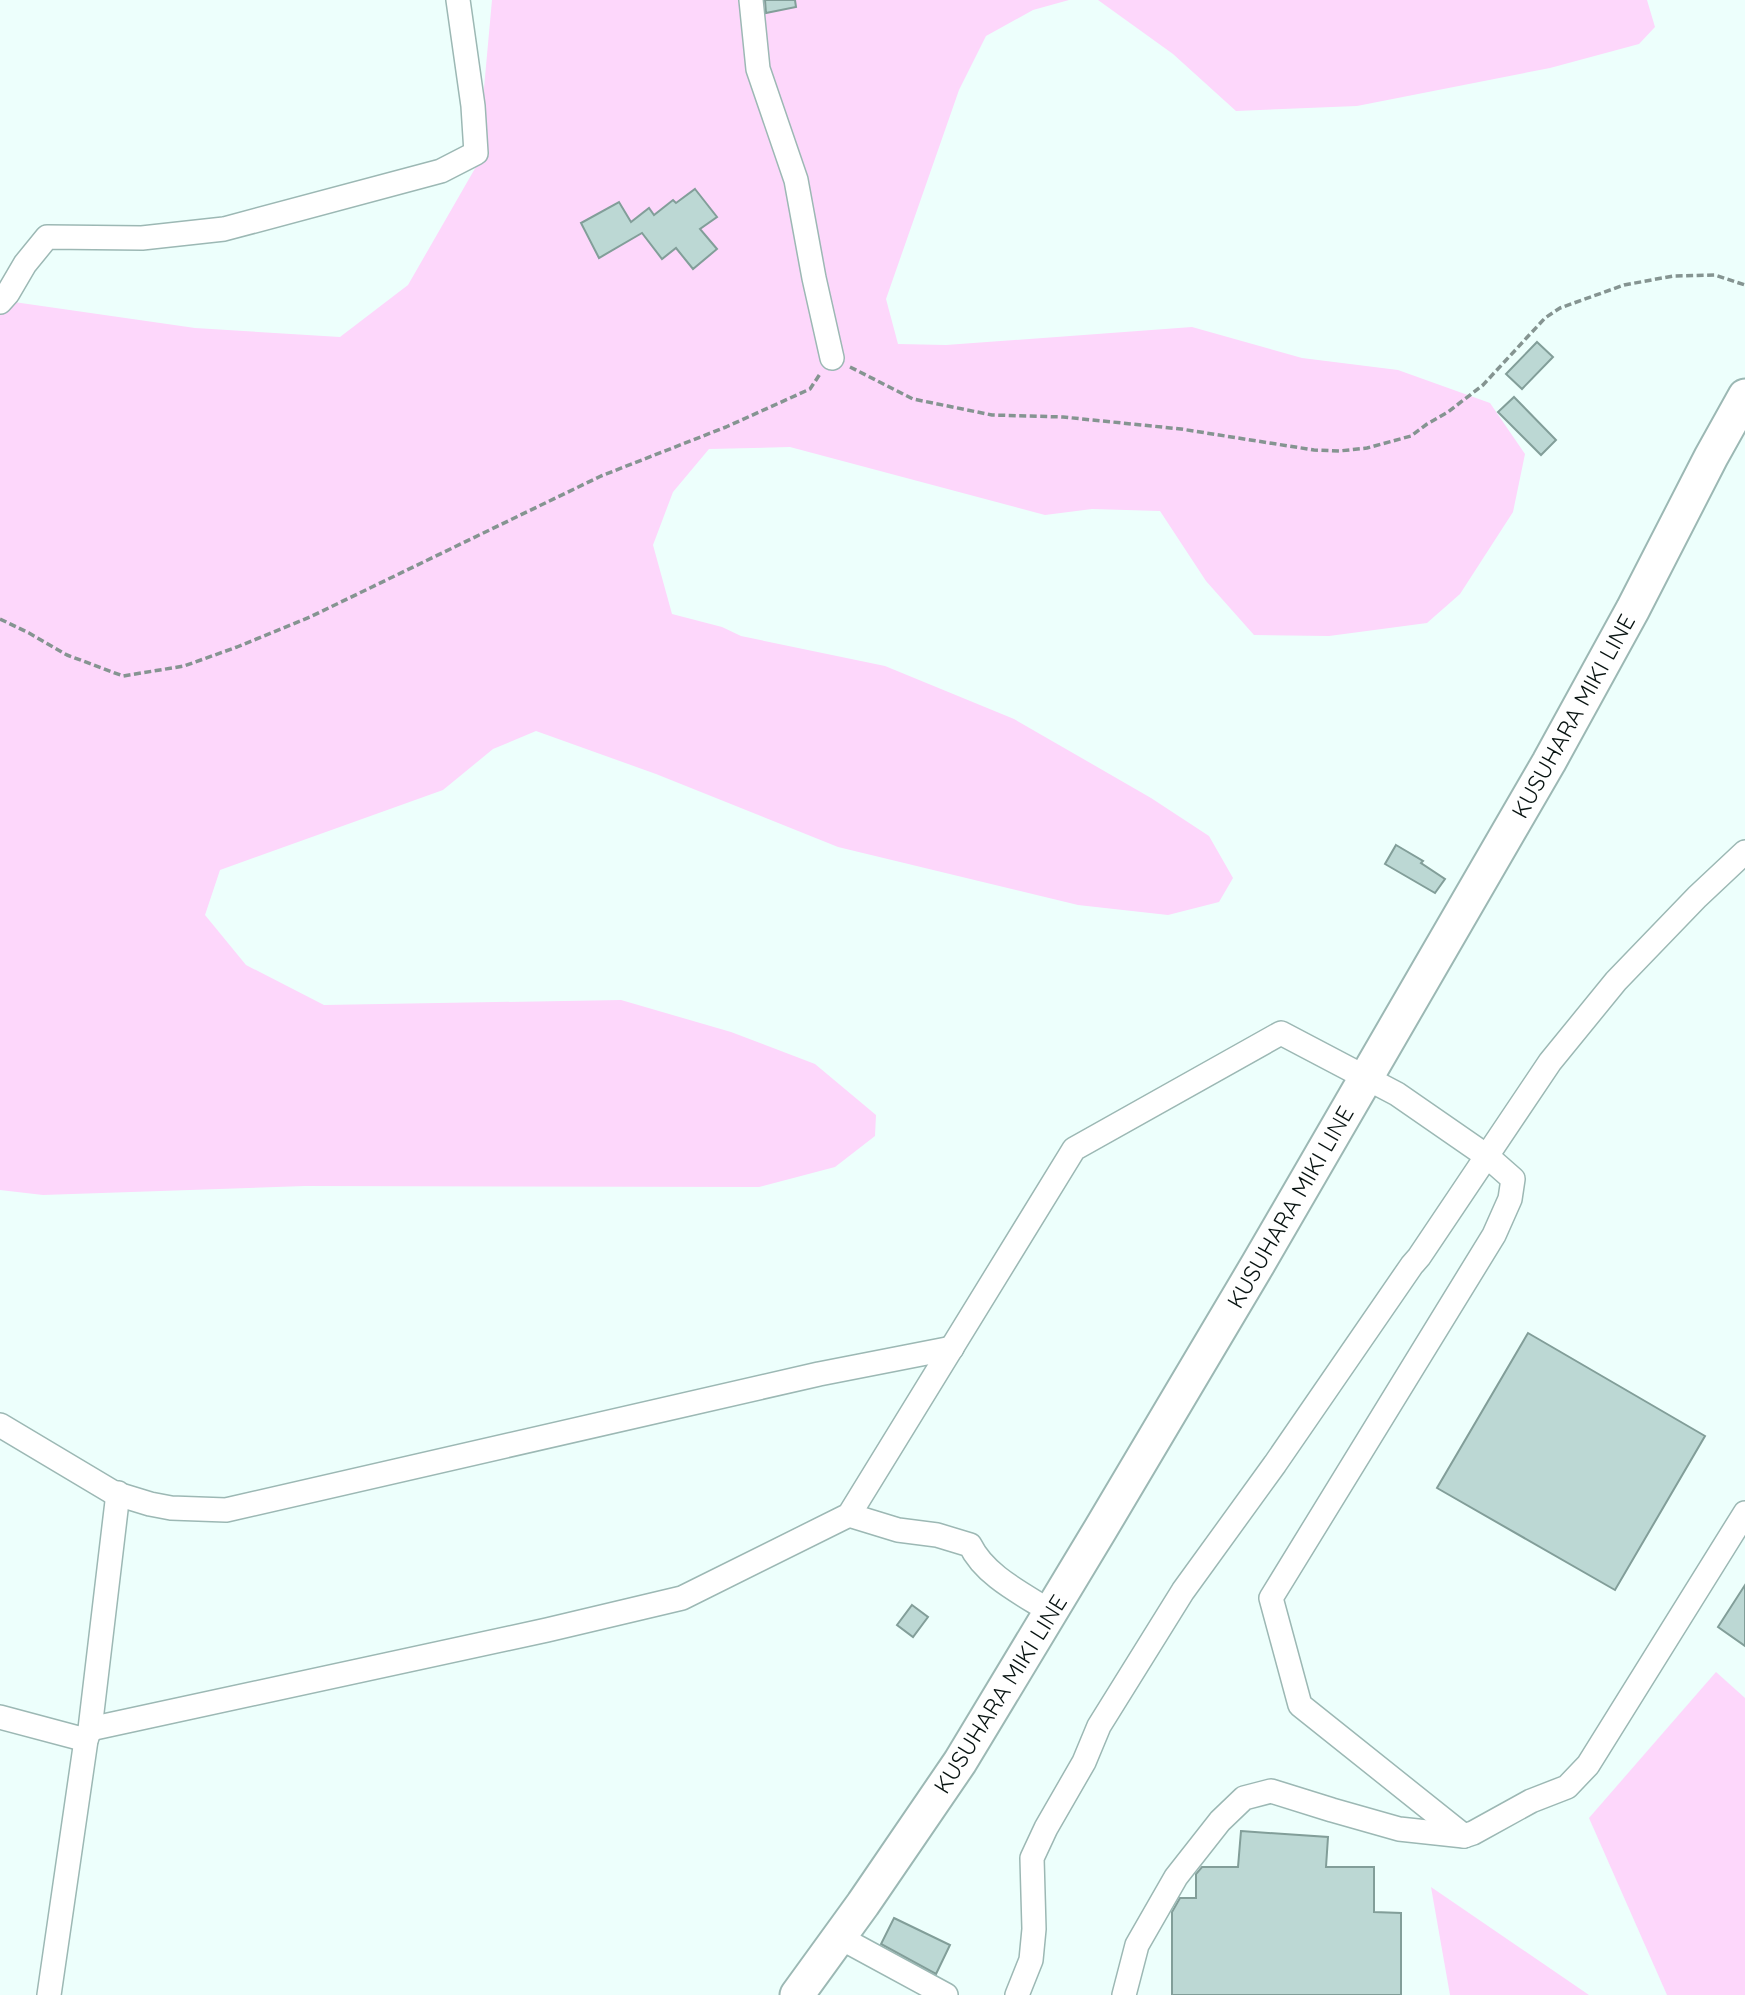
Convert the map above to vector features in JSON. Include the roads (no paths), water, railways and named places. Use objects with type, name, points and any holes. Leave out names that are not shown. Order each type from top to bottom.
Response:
[{"type":"main road","name":"KUSUHARA MIKI LINE","points":[[797,1995],[960,1762],[1265,1252],[1580,708],[1743,403]]},
{"type":"street","points":[[0,302],[47,237],[142,238],[224,229],[441,171],[476,153],[473,106],[458,0]]},
{"type":"street","points":[[751,0],[758,69],[796,180],[832,358]]},
{"type":"street","points":[[1017,1995],[1031,1960],[1034,1928],[1032,1858],[1084,1762],[1099,1726],[1183,1591],[1275,1464],[1488,1157],[1550,1062],[1616,981],[1697,897],[1745,852]]},
{"type":"street","points":[[0,1717],[88,1735],[682,1598],[849,1515],[1074,1149],[1281,1033],[1396,1094],[1488,1157],[1513,1179],[1510,1199],[1494,1235],[1271,1598],[1300,1706],[1464,1836]]},
{"type":"street","points":[[0,1425],[118,1493],[172,1508],[226,1510],[818,1374],[952,1348]]},
{"type":"street","points":[[49,1995],[88,1735],[118,1493]]},
{"type":"street","points":[[1124,1995],[1137,1944],[1176,1877],[1220,1821],[1244,1798],[1271,1791],[1399,1829],[1464,1836],[1531,1801],[1567,1787],[1588,1765],[1745,1513]]},
{"type":"street","points":[[849,1515],[898,1530],[937,1535],[970,1545],[976,1558],[1004,1581],[1051,1612]]},
{"type":"street","points":[[839,1937],[946,1995]]}]
